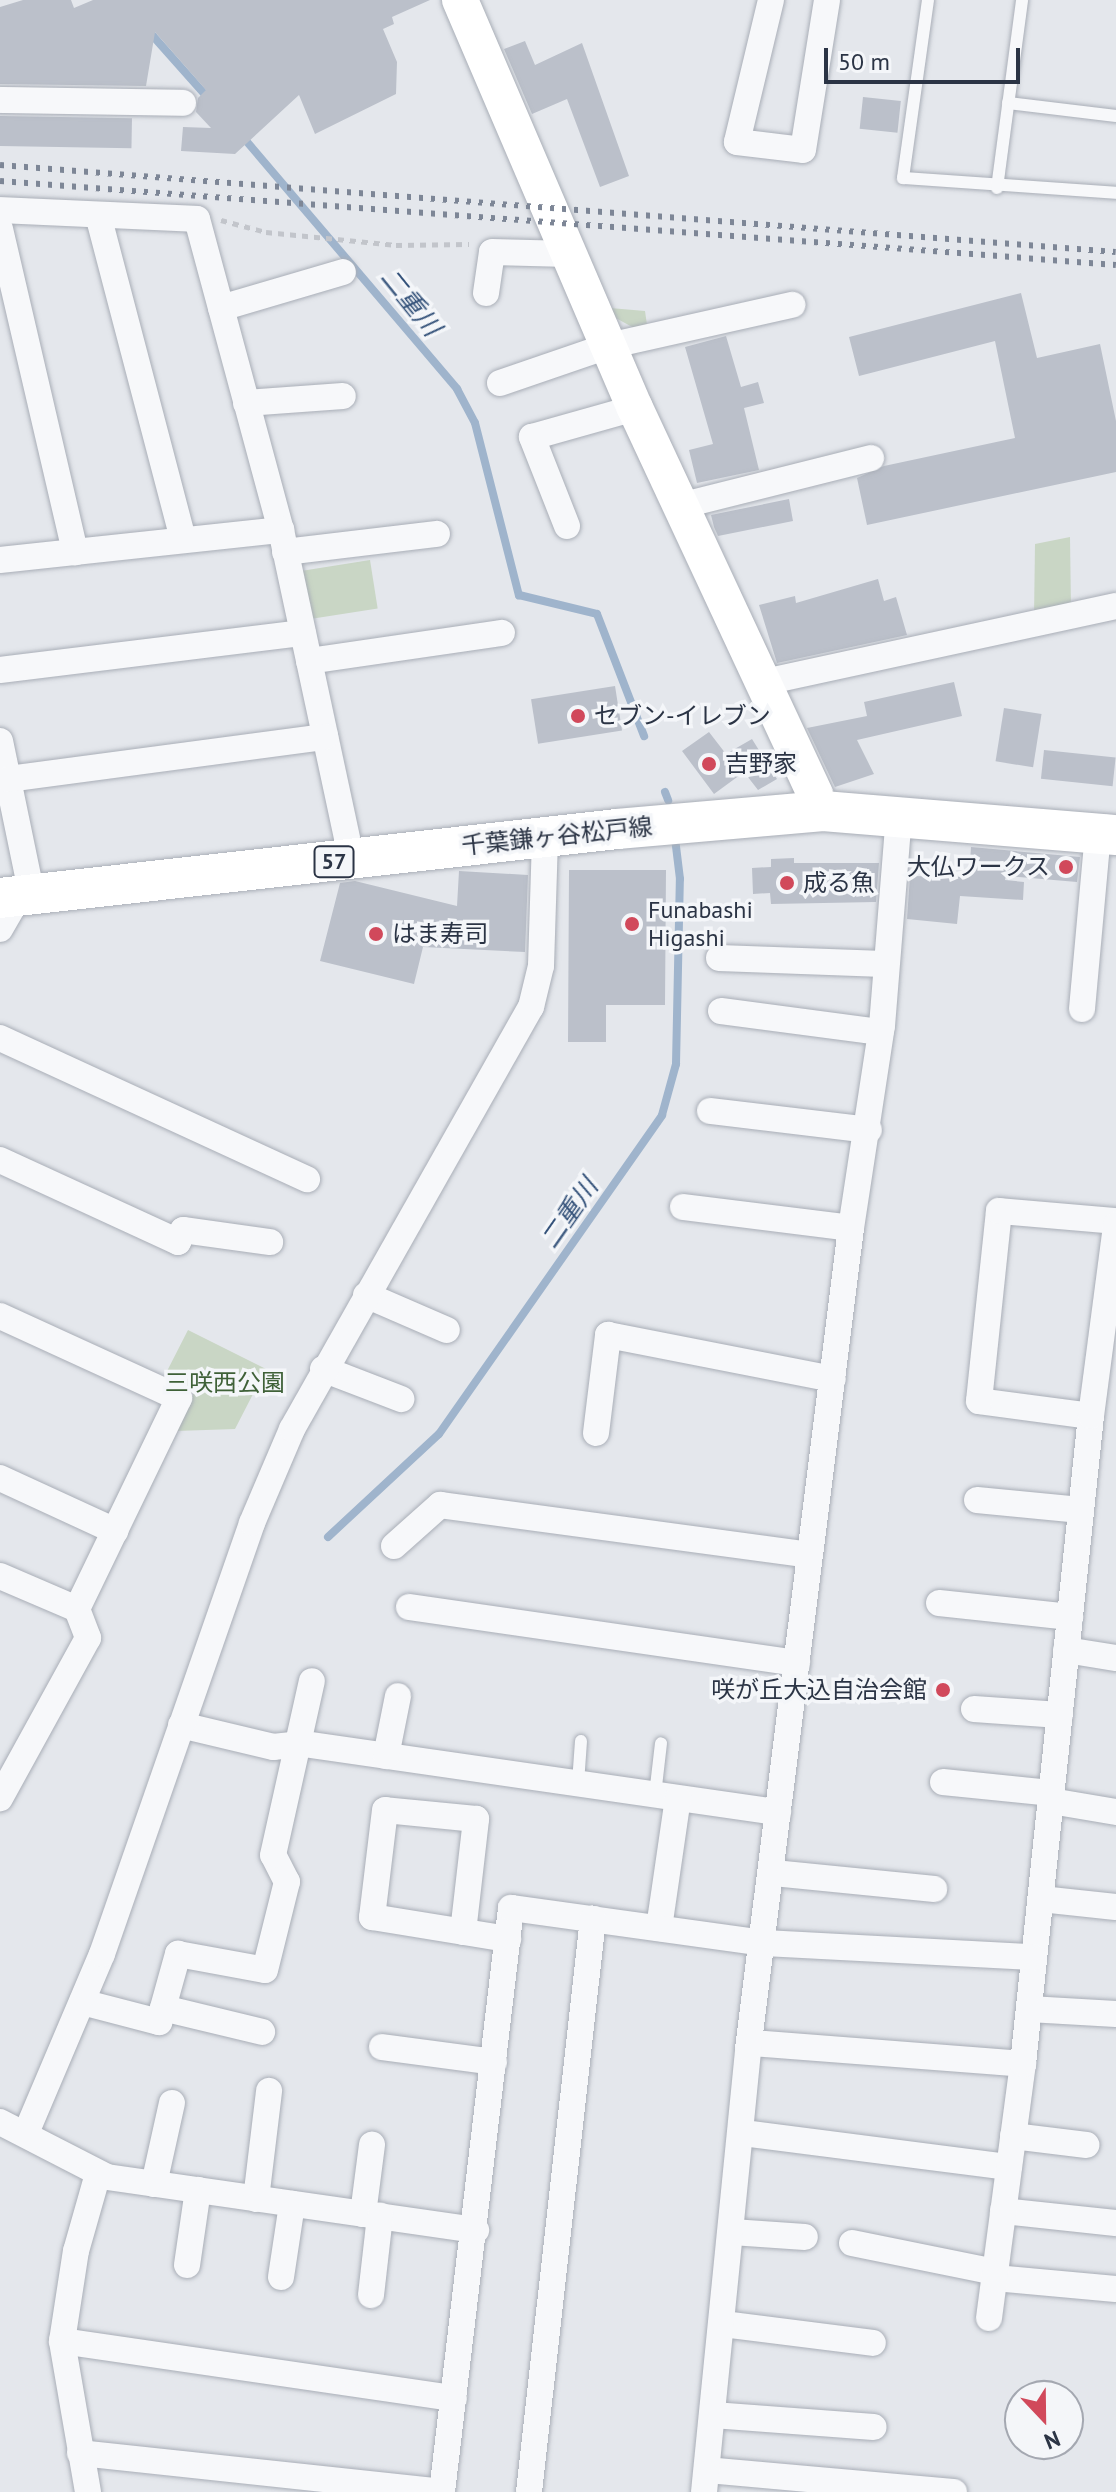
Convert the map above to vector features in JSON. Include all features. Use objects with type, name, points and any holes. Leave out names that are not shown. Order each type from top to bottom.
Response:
[{"type":"main road","name":"千葉鎌ヶ谷松戸線","points":[[16,899],[349,849],[545,837],[672,824],[819,803],[1107,834]]},
{"type":"street","points":[[460,0],[635,408],[760,683],[819,803]]},
{"type":"street","points":[[771,0],[737,142],[803,150],[827,0]]},
{"type":"street","points":[[0,100],[183,103]]},
{"type":"street","points":[[0,210],[197,219],[283,541],[349,849]]},
{"type":"street","points":[[98,215],[183,540]]},
{"type":"street","points":[[0,229],[75,552]]},
{"type":"street","points":[[486,293],[492,252],[569,254]]},
{"type":"street","points":[[221,308],[343,272]]},
{"type":"street","points":[[500,383],[608,346],[792,305]]},
{"type":"street","points":[[246,403],[343,396]]},
{"type":"street","points":[[567,526],[532,437],[635,408]]},
{"type":"street","points":[[680,506],[871,458]]},
{"type":"street","points":[[0,560],[183,540],[283,541],[437,534]]},
{"type":"street","points":[[760,683],[1116,606]]},
{"type":"street","points":[[0,670],[303,633]]},
{"type":"street","points":[[309,661],[502,633]]},
{"type":"street","points":[[9,779],[325,737]]},
{"type":"street","points":[[0,741],[9,779],[16,899]]},
{"type":"street","points":[[899,814],[884,964],[881,1032],[869,1130],[851,1228],[778,1812],[774,1873],[763,1943],[706,2481],[954,2492]]},
{"type":"street","points":[[1082,1009],[1107,834]]},
{"type":"street","points":[[26,2133],[82,2002],[252,1523],[323,1369],[531,1007],[541,966],[545,837]]},
{"type":"street","points":[[719,958],[884,964]]},
{"type":"street","points":[[721,1011],[881,1032]]},
{"type":"street","points":[[0,1038],[307,1179]]},
{"type":"street","points":[[710,1111],[869,1130]]},
{"type":"street","points":[[0,1160],[178,1242],[183,1230],[270,1242]]},
{"type":"street","points":[[683,1207],[851,1228]]},
{"type":"street","points":[[989,2318],[1023,2064],[1091,1416],[1111,1295],[1116,1223],[999,1211],[979,1401],[1091,1416]]},
{"type":"street","points":[[366,1295],[447,1330]]},
{"type":"street","points":[[0,1316],[179,1398],[77,1609]]},
{"type":"street","points":[[596,1433],[608,1335],[833,1379]]},
{"type":"street","points":[[323,1369],[401,1399]]},
{"type":"street","points":[[0,1478],[115,1531]]},
{"type":"street","points":[[977,1500],[1081,1510]]},
{"type":"street","points":[[394,1546],[440,1505],[810,1555]]},
{"type":"street","points":[[0,1576],[77,1609],[88,1638],[0,1798]]},
{"type":"street","points":[[939,1603],[1070,1617]]},
{"type":"street","points":[[409,1607],[797,1663]]},
{"type":"street","points":[[1066,1650],[1116,1658]]},
{"type":"street","points":[[82,2002],[159,2022],[178,1954],[265,1970],[287,1882],[273,1855],[293,1745],[312,1681]]},
{"type":"street","points":[[386,1756],[398,1696]]},
{"type":"street","points":[[974,1709],[1060,1715]]},
{"type":"street","points":[[181,1725],[273,1747],[293,1745],[386,1756],[778,1812]]},
{"type":"street","points":[[943,1782],[1051,1797],[1116,1812]]},
{"type":"street","points":[[659,1928],[666,1796]]},
{"type":"street","points":[[463,1932],[476,1819],[385,1810],[372,1917],[463,1932],[508,1939]]},
{"type":"street","points":[[774,1873],[934,1889]]},
{"type":"street","points":[[1041,1899],[1116,1907]]},
{"type":"street","points":[[80,2453],[442,2492],[476,2230],[511,1908],[763,1943],[1034,1957]]},
{"type":"street","points":[[529,2492],[593,1919]]},
{"type":"street","points":[[163,2008],[262,2032]]},
{"type":"street","points":[[1029,2009],[1116,2014]]},
{"type":"street","points":[[752,2043],[1023,2064]]},
{"type":"street","points":[[382,2047],[494,2062]]},
{"type":"street","points":[[256,2199],[269,2091]]},
{"type":"street","points":[[154,2184],[172,2103]]},
{"type":"street","points":[[0,2122],[26,2133],[98,2174],[476,2230]]},
{"type":"street","points":[[743,2133],[1009,2167]]},
{"type":"street","points":[[1013,2136],[1086,2145]]},
{"type":"street","points":[[371,2295],[372,2145]]},
{"type":"street","points":[[88,2492],[62,2341],[76,2251],[98,2174]]},
{"type":"street","points":[[187,2265],[198,2190]]},
{"type":"street","points":[[281,2277],[292,2204]]},
{"type":"street","points":[[1003,2211],[1116,2223]]},
{"type":"street","points":[[732,2232],[805,2237]]},
{"type":"street","points":[[852,2243],[995,2275],[1116,2289]]},
{"type":"street","points":[[723,2324],[873,2343]]},
{"type":"street","points":[[62,2341],[454,2398]]},
{"type":"street","points":[[713,2415],[874,2427]]},
{"type":"lane","points":[[928,0],[903,178],[997,188],[1116,193]]},
{"type":"lane","points":[[997,188],[1022,0]]},
{"type":"lane","points":[[1008,103],[1116,116]]},
{"type":"lane","points":[[578,1783],[581,1741]]},
{"type":"lane","points":[[661,1743],[666,1796]]},
{"type":"path","points":[[197,219],[396,245],[484,244],[492,252]]},
{"type":"green space","points":[[610,308],[645,311],[647,325],[634,328],[614,317]]},
{"type":"green space","points":[[1070,537],[1071,609],[1034,617],[1035,544]]},
{"type":"green space","points":[[370,560],[378,608],[306,620],[298,571]]},
{"type":"green space","name":"三咲西公園","points":[[188,1330],[266,1369],[235,1429],[176,1431],[195,1390],[164,1377]]},
{"type":"building","points":[[23,0],[71,0],[74,8],[93,0],[430,0],[392,17],[394,24],[383,29],[397,62],[396,94],[315,134],[299,95],[235,154],[181,151],[183,127],[211,128],[196,112],[198,98],[206,90],[155,32],[146,86],[0,84],[0,7]]},
{"type":"building","points":[[525,41],[535,65],[582,43],[629,176],[600,187],[567,99],[532,114],[504,49]]},
{"type":"building","points":[[863,97],[901,101],[897,133],[860,129]]},
{"type":"building","points":[[0,116],[132,118],[131,148],[0,146]]},
{"type":"building","points":[[1021,293],[1037,358],[1100,344],[1116,421],[1116,472],[867,525],[857,478],[884,466],[1015,438],[995,341],[859,376],[849,337]]},
{"type":"building","points":[[726,336],[741,387],[758,382],[764,403],[744,408],[759,470],[697,483],[689,450],[713,444],[685,347]]},
{"type":"building","points":[[789,499],[793,521],[718,536],[711,515]]},
{"type":"building","points":[[878,579],[884,601],[896,597],[907,635],[777,663],[759,605],[795,596],[796,603]]},
{"type":"building","points":[[954,682],[962,716],[857,740],[874,774],[835,787],[807,728],[867,716],[864,702]]},
{"type":"building","points":[[615,686],[622,730],[538,744],[531,699]]},
{"type":"building","points":[[1004,708],[1042,714],[1033,767],[996,761]]},
{"type":"building","points":[[709,732],[726,754],[752,739],[777,779],[758,790],[744,772],[714,794],[682,751]]},
{"type":"building","points":[[1044,750],[1116,758],[1113,786],[1041,779]]},
{"type":"building","points":[[971,847],[1080,857],[1077,882],[1006,876],[1005,880],[1024,882],[1023,900],[960,896],[957,924],[907,919],[910,876],[969,877]]},
{"type":"building","points":[[794,858],[794,863],[879,863],[876,902],[771,904],[770,893],[753,894],[752,868],[771,867],[771,859]]},
{"type":"building","points":[[569,870],[666,870],[665,1005],[606,1005],[606,1042],[568,1042]]},
{"type":"building","points":[[459,871],[528,875],[525,952],[423,947],[414,984],[320,961],[340,883],[355,881],[457,906]]},
{"type":"waterway","name":"二重川","points":[[147,36],[153,36],[209,99]]},
{"type":"waterway","name":"二重川","points":[[242,136],[457,389],[475,423],[519,595],[597,614],[644,736]]},
{"type":"waterway","name":"二重川","points":[[665,792],[668,800]]},
{"type":"waterway","name":"二重川","points":[[328,1537],[439,1434],[662,1115],[676,1064],[680,879],[676,844]]},
{"type":"railway","points":[[0,165],[1116,252]]},
{"type":"railway","points":[[0,181],[1116,265]]},
{"type":"place","name":"セブン-イレブン","points":[[578,716]]},
{"type":"place","name":"吉野家","points":[[709,764]]},
{"type":"place","name":"大仏ワークス","points":[[1066,867]]},
{"type":"place","name":"成る魚","points":[[787,883]]},
{"type":"place","name":"Funabashi Higashi","points":[[632,924]]},
{"type":"place","name":"はま寿司","points":[[376,934]]},
{"type":"place","name":"咲が丘大込自治会館","points":[[943,1690]]}]
